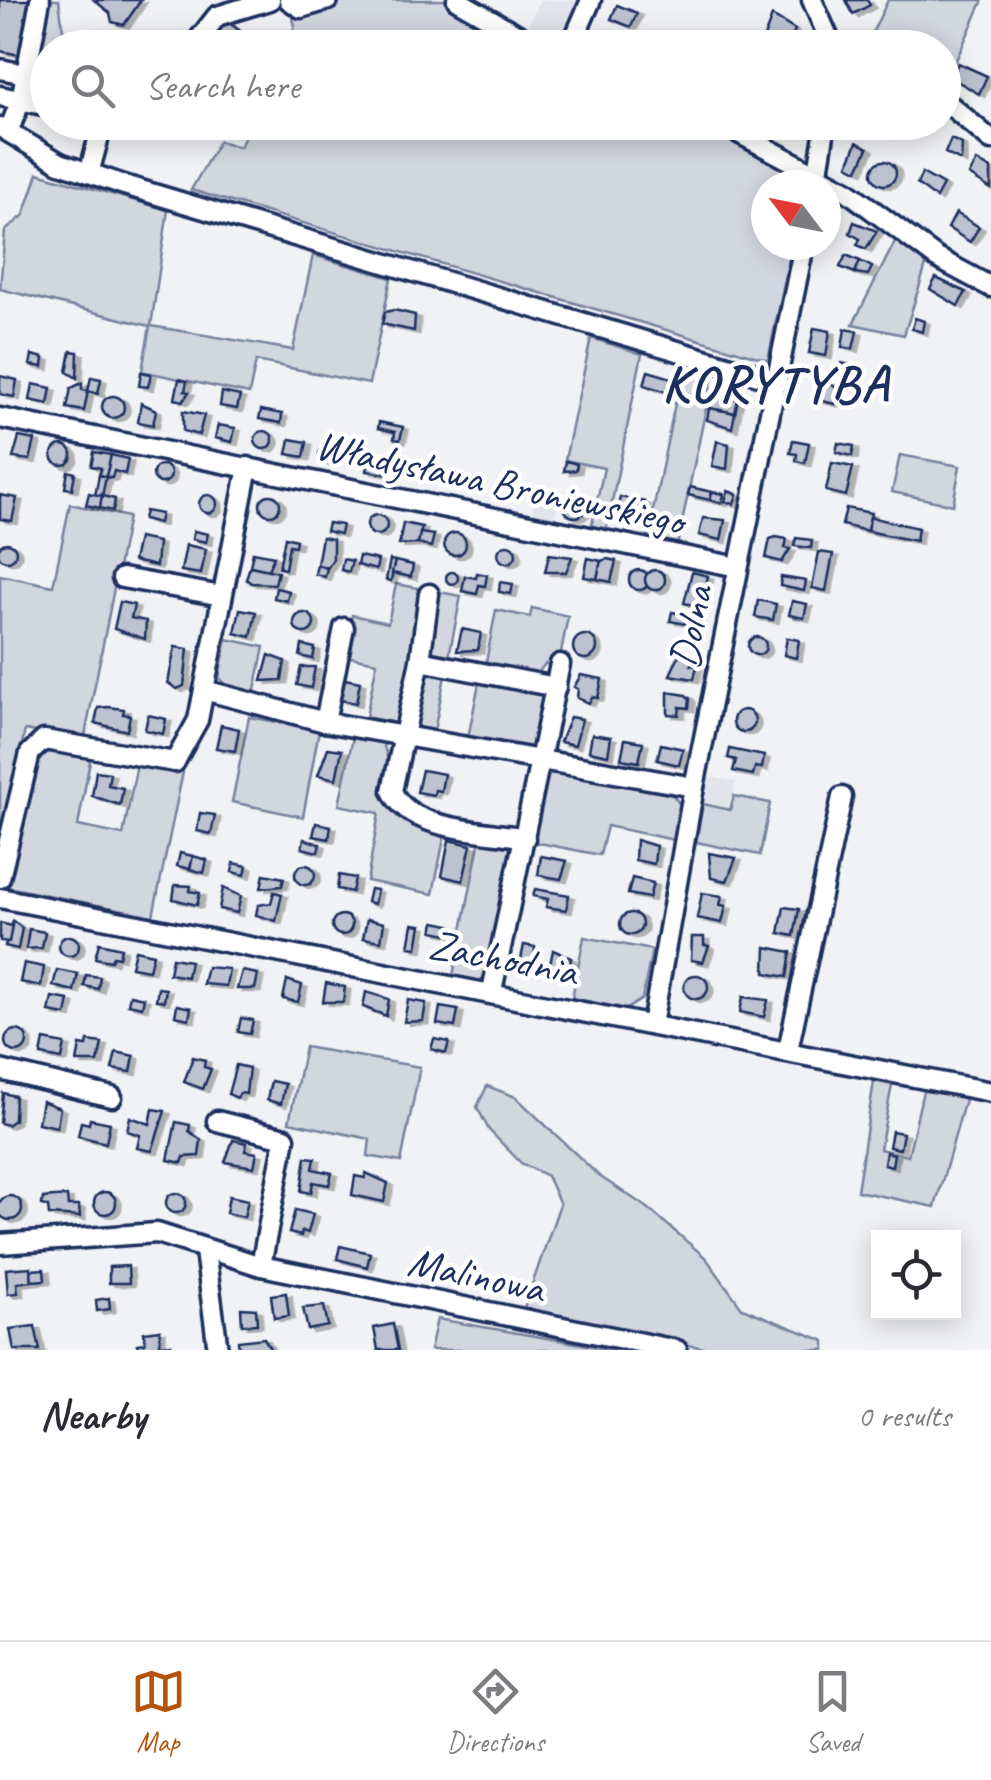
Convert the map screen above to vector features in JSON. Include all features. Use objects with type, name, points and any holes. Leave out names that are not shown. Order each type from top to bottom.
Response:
[{"type":"street","points":[[34,30],[40,0]]},
{"type":"street","points":[[206,30],[217,16],[270,0]]},
{"type":"street","points":[[288,0],[302,8],[328,0]]},
{"type":"street","points":[[457,0],[510,30]]},
{"type":"street","points":[[578,30],[591,0]]},
{"type":"street","points":[[812,0],[825,30]]},
{"type":"street","points":[[30,49],[21,100],[4,128],[60,163],[778,381]]},
{"type":"street","points":[[0,69],[25,74]]},
{"type":"street","points":[[0,96],[30,102]]},
{"type":"street","points":[[961,114],[991,140]]},
{"type":"street","points":[[89,173],[98,140]]},
{"type":"street","points":[[748,140],[798,170]]},
{"type":"street","points":[[818,170],[823,140]]},
{"type":"street","points":[[841,189],[936,258],[991,287]]},
{"type":"street","name":"Dolna","points":[[652,1025],[694,788],[801,260]]},
{"type":"street","name":"Władysława Broniewskiego","points":[[0,418],[738,567]]},
{"type":"street","points":[[0,878],[30,753],[44,740],[174,762],[194,729],[248,467]]},
{"type":"street","points":[[122,578],[222,596]]},
{"type":"street","points":[[429,594],[420,661],[392,791],[400,808],[418,818],[525,838]]},
{"type":"street","points":[[326,722],[344,628]]},
{"type":"street","points":[[420,661],[556,687]]},
{"type":"street","points":[[492,991],[560,664]]},
{"type":"street","points":[[204,690],[326,722],[694,788]]},
{"type":"street","points":[[788,1050],[842,797]]},
{"type":"street","name":"Zachodnia","points":[[0,898],[492,991],[991,1092]]},
{"type":"street","points":[[0,1070],[112,1097]]},
{"type":"street","points":[[217,1121],[286,1138],[261,1266]]},
{"type":"street","name":"Malinowa","points":[[0,1244],[142,1231],[261,1266],[678,1350]]},
{"type":"street","points":[[204,1251],[218,1350]]},
{"type":"shaded area","points":[[46,0],[59,0],[63,30],[40,30]]},
{"type":"shaded area","points":[[339,0],[444,0],[494,30],[293,30],[291,14]]},
{"type":"shaded area","points":[[540,0],[582,0],[569,30],[540,30],[528,25]]},
{"type":"shaded area","points":[[888,0],[983,0],[961,49],[961,30],[874,30]]},
{"type":"shaded area","points":[[243,140],[734,140],[789,170],[751,170],[751,260],[789,260],[768,360],[191,190],[219,141],[240,147]]},
{"type":"shaded area","points":[[38,173],[168,210],[151,326],[293,350],[313,255],[391,278],[369,384],[256,361],[249,394],[142,371],[150,326],[0,289],[5,231],[24,215]]},
{"type":"shaded area","points":[[898,236],[928,259],[904,335],[853,324]]},
{"type":"shaded area","points":[[591,338],[642,354],[606,531],[591,529],[604,468],[565,460]]},
{"type":"shaded area","points":[[683,365],[713,375],[677,546],[647,540]]},
{"type":"shaded area","points":[[900,455],[960,466],[953,505],[892,492]]},
{"type":"shaded area","points":[[545,496],[557,508],[545,520],[533,508]]},
{"type":"shaded area","points":[[70,504],[128,517],[84,741],[25,730],[0,851],[0,575],[53,586]]},
{"type":"shaded area","points":[[396,584],[461,596],[434,731],[366,717],[377,662],[345,656],[352,615],[388,623]]},
{"type":"shaded area","points":[[532,608],[568,616],[559,663],[545,664],[535,676],[485,667],[496,610],[530,617]]},
{"type":"shaded area","points":[[227,639],[264,647],[254,695],[232,691],[219,677]]},
{"type":"shaded area","points":[[480,678],[542,690],[547,699],[537,746],[529,751],[468,738]]},
{"type":"shaded area","points":[[249,717],[319,730],[303,817],[232,802]]},
{"type":"shaded area","points":[[353,737],[383,743],[395,809],[421,823],[446,828],[433,894],[367,881],[379,813],[339,805]]},
{"type":"shaded area","points":[[52,746],[91,755],[78,826],[123,835],[137,764],[183,772],[153,916],[7,887],[34,762]]},
{"type":"shaded area","points":[[552,770],[673,795],[681,806],[674,840],[607,826],[600,855],[529,841],[541,784]]},
{"type":"shaded area","points":[[709,777],[736,782],[731,810],[703,804]]},
{"type":"shaded area","points":[[734,796],[770,803],[760,855],[696,842],[703,804],[730,810]]},
{"type":"shaded area","points":[[481,834],[502,839],[514,850],[489,974],[479,981],[453,976]]},
{"type":"shaded area","points":[[584,937],[652,950],[642,999],[627,1009],[572,998]]},
{"type":"shaded area","points":[[305,1047],[420,1067],[401,1162],[368,1156],[370,1139],[289,1122]]},
{"type":"shaded area","points":[[874,1081],[892,1085],[880,1149],[908,1156],[923,1091],[966,1096],[935,1207],[857,1191]]},
{"type":"shaded area","points":[[487,1086],[516,1097],[599,1176],[648,1208],[706,1258],[742,1308],[825,1341],[825,1350],[715,1350],[592,1327],[524,1308],[560,1204],[547,1176],[521,1163],[489,1130],[477,1107]]},
{"type":"shaded area","points":[[437,1319],[610,1349],[617,1350],[430,1350]]},
{"type":"building","points":[[0,0],[31,0],[20,55],[0,51]]},
{"type":"building","points":[[94,0],[141,0],[124,25],[112,22],[110,13]]},
{"type":"building","points":[[846,0],[867,0],[870,5],[853,14]]},
{"type":"building","points":[[617,5],[637,13],[631,27],[611,19]]},
{"type":"building","points":[[772,16],[795,30],[767,30]]},
{"type":"building","points":[[221,17],[239,30],[215,30]]},
{"type":"building","points":[[961,64],[987,76],[979,94],[961,83]]},
{"type":"building","points":[[951,140],[962,144],[961,161],[945,153]]},
{"type":"building","points":[[857,142],[868,148],[858,170],[848,165]]},
{"type":"building","points":[[884,161],[896,173],[884,185],[872,173]]},
{"type":"building","points":[[977,161],[991,169],[991,189],[969,175]]},
{"type":"building","points":[[922,173],[943,185],[936,198],[917,184]]},
{"type":"building","points":[[956,213],[979,227],[970,242],[948,228]]},
{"type":"building","points":[[854,222],[877,231],[866,249],[857,245],[860,239],[850,233]]},
{"type":"building","points":[[846,255],[860,261],[855,273],[840,267]]},
{"type":"building","points":[[860,261],[872,267],[868,275],[855,273]]},
{"type":"building","points":[[936,278],[966,292],[958,306],[930,289]]},
{"type":"building","points":[[385,312],[415,315],[414,331],[382,324]]},
{"type":"building","points":[[915,318],[924,321],[922,332],[912,329]]},
{"type":"building","points":[[814,328],[830,331],[826,356],[809,353]]},
{"type":"building","points":[[845,329],[857,331],[853,349],[842,347]]},
{"type":"building","points":[[71,351],[78,352],[77,378],[67,372]]},
{"type":"building","points":[[32,355],[44,358],[43,367],[30,365]]},
{"type":"building","points":[[841,363],[854,366],[851,374],[839,370]]},
{"type":"building","points":[[648,371],[672,378],[667,392],[644,385]]},
{"type":"building","points":[[141,372],[151,374],[148,387],[139,386]]},
{"type":"building","points":[[0,376],[17,380],[14,397],[0,394]]},
{"type":"building","points":[[91,377],[101,379],[98,394],[88,391]]},
{"type":"building","points":[[179,379],[187,381],[185,391],[189,392],[183,401],[175,399]]},
{"type":"building","points":[[824,380],[839,389],[835,404],[818,400]]},
{"type":"building","points":[[82,383],[82,390],[88,391],[84,411],[67,408],[71,388]]},
{"type":"building","points":[[33,384],[51,388],[48,404],[30,400]]},
{"type":"building","points":[[222,392],[240,396],[237,409],[220,406]]},
{"type":"building","points":[[113,396],[124,407],[113,418],[102,407]]},
{"type":"building","points":[[711,397],[738,399],[735,413],[709,408]]},
{"type":"building","points":[[141,403],[156,410],[153,425],[138,422]]},
{"type":"building","points":[[709,408],[735,413],[732,428],[707,420]]},
{"type":"building","points":[[261,410],[282,414],[281,423],[259,419]]},
{"type":"building","points":[[183,411],[204,415],[199,435],[183,431]]},
{"type":"building","points":[[379,422],[403,427],[400,440],[394,439],[395,432],[378,428]]},
{"type":"building","points":[[218,425],[235,428],[232,442],[215,438]]},
{"type":"building","points":[[264,431],[271,433],[271,447],[264,449],[257,447],[255,440],[257,433]]},
{"type":"building","points":[[19,437],[35,440],[30,460],[13,458]]},
{"type":"building","points":[[290,439],[307,442],[304,457],[287,454]]},
{"type":"building","points":[[793,440],[809,443],[805,463],[796,461],[797,454],[790,453]]},
{"type":"building","points":[[717,441],[729,444],[727,469],[712,466]]},
{"type":"building","points":[[838,443],[854,446],[852,456],[836,452]]},
{"type":"building","points":[[62,445],[72,455],[62,465],[52,455]]},
{"type":"building","points":[[328,446],[337,455],[328,464],[319,455]]},
{"type":"building","points":[[94,452],[111,455],[106,477],[99,475],[101,468],[91,466]]},
{"type":"building","points":[[111,455],[128,459],[125,474],[114,471],[112,478],[106,477]]},
{"type":"building","points":[[370,455],[388,458],[385,474],[367,471]]},
{"type":"building","points":[[566,461],[577,464],[576,470],[564,471]]},
{"type":"building","points":[[832,463],[853,467],[846,496],[826,491]]},
{"type":"building","points":[[162,465],[169,467],[169,481],[162,483],[155,481],[153,474],[155,467]]},
{"type":"building","points":[[68,471],[75,473],[72,489],[65,488]]},
{"type":"building","points":[[99,475],[106,477],[102,496],[95,495]]},
{"type":"building","points":[[690,487],[712,492],[710,500],[688,495]]},
{"type":"building","points":[[728,491],[737,494],[734,504],[725,502]]},
{"type":"building","points":[[712,492],[724,494],[722,503],[710,500]]},
{"type":"building","points":[[89,493],[102,496],[100,508],[86,505]]},
{"type":"building","points":[[0,495],[17,498],[12,521],[0,519]]},
{"type":"building","points":[[208,495],[217,504],[208,513],[199,504]]},
{"type":"building","points":[[270,495],[280,505],[270,515],[260,505]]},
{"type":"building","points":[[575,495],[586,506],[575,517],[564,506]]},
{"type":"building","points":[[102,496],[115,499],[113,511],[100,508]]},
{"type":"building","points":[[620,497],[645,502],[642,521],[624,517],[626,508],[618,507]]},
{"type":"building","points":[[846,508],[871,513],[867,531],[842,525]]},
{"type":"building","points":[[145,511],[161,514],[159,523],[143,519]]},
{"type":"building","points":[[377,515],[387,525],[377,535],[367,525]]},
{"type":"building","points":[[870,517],[918,528],[916,541],[867,531]]},
{"type":"building","points":[[703,518],[725,520],[721,540],[699,535]]},
{"type":"building","points":[[328,523],[342,525],[340,534],[326,531]]},
{"type":"building","points":[[403,523],[422,527],[418,544],[399,545]]},
{"type":"building","points":[[194,531],[208,534],[206,542],[192,539]]},
{"type":"building","points":[[420,533],[434,535],[431,547],[418,544]]},
{"type":"building","points":[[455,533],[463,536],[463,552],[455,555],[447,552],[444,544],[447,536]]},
{"type":"building","points":[[285,537],[296,540],[295,546],[289,545],[285,569],[279,568]]},
{"type":"building","points":[[322,537],[333,539],[333,559],[328,567],[317,565]]},
{"type":"building","points":[[138,538],[158,542],[156,566],[133,561]]},
{"type":"building","points":[[796,538],[812,540],[811,548],[794,546]]},
{"type":"building","points":[[770,539],[787,539],[785,548],[790,549],[782,562],[766,558]]},
{"type":"building","points":[[186,545],[206,549],[201,574],[181,571]]},
{"type":"building","points":[[507,545],[516,554],[507,563],[498,554]]},
{"type":"building","points":[[1,546],[13,546],[13,558],[1,558]]},
{"type":"building","points":[[253,552],[274,556],[268,570],[250,566]]},
{"type":"building","points":[[819,552],[833,554],[826,591],[812,588]]},
{"type":"building","points":[[549,554],[572,557],[566,572],[545,572]]},
{"type":"building","points":[[359,556],[378,560],[376,570],[357,565]]},
{"type":"building","points":[[588,558],[601,561],[597,579],[584,577]]},
{"type":"building","points":[[343,559],[352,561],[349,572],[341,570]]},
{"type":"building","points":[[390,560],[395,561],[391,581],[386,580]]},
{"type":"building","points":[[395,561],[413,565],[411,577],[392,573]]},
{"type":"building","points":[[601,561],[616,561],[611,582],[597,579]]},
{"type":"building","points":[[317,565],[327,568],[325,577],[315,574]]},
{"type":"building","points":[[250,566],[278,572],[275,584],[251,583],[246,579]]},
{"type":"building","points":[[639,570],[649,580],[639,590],[629,580]]},
{"type":"building","points":[[655,570],[665,580],[655,590],[645,580]]},
{"type":"building","points":[[692,572],[708,576],[701,607],[684,603]]},
{"type":"building","points":[[447,573],[457,573],[457,583],[447,583]]},
{"type":"building","points":[[477,573],[487,575],[485,586],[479,585],[477,594],[462,591],[465,576],[476,578]]},
{"type":"building","points":[[781,577],[806,581],[804,591],[780,586]]},
{"type":"building","points":[[500,582],[513,584],[511,594],[499,592]]},
{"type":"building","points":[[276,588],[289,591],[287,601],[274,598]]},
{"type":"building","points":[[758,600],[776,604],[773,620],[755,617]]},
{"type":"building","points":[[792,601],[807,604],[804,618],[789,615]]},
{"type":"building","points":[[120,602],[134,605],[131,618],[146,621],[145,639],[114,629]]},
{"type":"building","points":[[240,609],[256,612],[251,637],[235,633]]},
{"type":"building","points":[[672,612],[699,617],[697,626],[670,621]]},
{"type":"building","points":[[304,613],[314,623],[304,633],[294,623]]},
{"type":"building","points":[[462,629],[481,633],[478,650],[457,651]]},
{"type":"building","points":[[585,635],[597,647],[585,659],[573,647]]},
{"type":"building","points":[[757,637],[766,646],[757,655],[748,646]]},
{"type":"building","points":[[787,638],[799,640],[796,658],[784,655]]},
{"type":"building","points":[[302,645],[315,648],[313,659],[300,656]]},
{"type":"building","points":[[175,647],[188,649],[184,686],[177,689],[168,683]]},
{"type":"building","points":[[680,653],[692,655],[691,665],[697,666],[694,679],[670,675]]},
{"type":"building","points":[[269,655],[285,661],[282,680],[262,681]]},
{"type":"building","points":[[301,667],[315,667],[311,688],[297,685]]},
{"type":"building","points":[[581,675],[602,679],[598,698],[592,697],[589,703],[577,698],[578,689],[574,687]]},
{"type":"building","points":[[345,679],[360,682],[356,703],[340,700]]},
{"type":"building","points":[[668,692],[686,695],[689,708],[680,707],[679,715],[668,714]]},
{"type":"building","points":[[98,708],[124,709],[123,714],[130,715],[127,731],[95,723]]},
{"type":"building","points":[[744,710],[752,713],[752,729],[744,732],[736,729],[733,721],[736,713]]},
{"type":"building","points":[[148,715],[166,719],[163,734],[145,730]]},
{"type":"building","points":[[570,717],[582,719],[575,745],[560,742]]},
{"type":"building","points":[[221,725],[239,729],[235,751],[216,748]]},
{"type":"building","points":[[592,734],[611,737],[608,755],[589,751]]},
{"type":"building","points":[[625,739],[643,742],[639,762],[621,759]]},
{"type":"building","points":[[661,744],[683,749],[679,765],[657,760]]},
{"type":"building","points":[[328,748],[342,750],[336,779],[318,775]]},
{"type":"building","points":[[730,749],[764,756],[762,768],[755,767],[753,775],[733,771],[736,760],[728,758]]},
{"type":"building","points":[[422,770],[444,774],[441,791],[435,790],[434,795],[417,792]]},
{"type":"building","points":[[96,771],[110,773],[108,785],[123,788],[120,805],[92,796]]},
{"type":"building","points":[[200,813],[215,815],[211,834],[197,831]]},
{"type":"building","points":[[316,823],[331,826],[329,839],[313,836]]},
{"type":"building","points":[[304,839],[320,844],[318,852],[302,848]]},
{"type":"building","points":[[449,840],[471,845],[463,881],[442,876]]},
{"type":"building","points":[[636,840],[656,846],[654,864],[635,860]]},
{"type":"building","points":[[180,853],[193,856],[190,869],[177,866]]},
{"type":"building","points":[[709,853],[736,858],[727,881],[711,878]]},
{"type":"building","points":[[193,856],[207,860],[204,873],[190,869]]},
{"type":"building","points":[[541,856],[567,861],[561,879],[538,875]]},
{"type":"building","points":[[234,863],[247,866],[245,875],[232,872]]},
{"type":"building","points":[[305,865],[315,875],[305,885],[295,875]]},
{"type":"building","points":[[264,874],[284,878],[282,886],[261,888]]},
{"type":"building","points":[[339,875],[355,878],[352,892],[337,889]]},
{"type":"building","points":[[632,878],[653,883],[649,898],[628,894]]},
{"type":"building","points":[[175,885],[191,886],[190,891],[200,893],[197,905],[173,899]]},
{"type":"building","points":[[223,888],[241,896],[237,913],[219,909]]},
{"type":"building","points":[[370,889],[377,890],[374,904],[367,902]]},
{"type":"building","points":[[535,889],[569,895],[566,910],[546,907],[548,899],[533,896]]},
{"type":"building","points":[[274,892],[282,894],[276,921],[256,915],[258,905],[271,903]]},
{"type":"building","points":[[702,893],[722,896],[720,905],[726,906],[722,923],[697,918]]},
{"type":"building","points":[[784,907],[799,909],[794,936],[779,933]]},
{"type":"building","points":[[631,913],[639,916],[639,932],[631,935],[623,932],[620,924],[623,916]]},
{"type":"building","points":[[342,915],[352,925],[342,935],[332,925]]},
{"type":"building","points":[[367,919],[384,923],[381,941],[363,938]]},
{"type":"building","points":[[13,921],[22,928],[18,949],[5,946]]},
{"type":"building","points":[[435,922],[450,925],[448,934],[433,931]]},
{"type":"building","points":[[0,923],[12,926],[9,942],[0,941]]},
{"type":"building","points":[[413,924],[421,925],[417,948],[409,947]]},
{"type":"building","points":[[29,929],[45,932],[42,948],[26,949]]},
{"type":"building","points":[[69,936],[79,946],[69,956],[59,946]]},
{"type":"building","points":[[692,937],[704,937],[704,945],[709,946],[703,962],[691,960]]},
{"type":"building","points":[[99,943],[121,948],[119,957],[113,956],[111,961],[95,958]]},
{"type":"building","points":[[524,945],[535,947],[533,972],[519,969]]},
{"type":"building","points":[[766,947],[791,952],[787,977],[765,973]]},
{"type":"building","points":[[135,950],[153,954],[149,970],[131,967]]},
{"type":"building","points":[[553,950],[571,958],[568,978],[548,974]]},
{"type":"building","points":[[172,958],[190,961],[187,977],[169,974]]},
{"type":"building","points":[[24,963],[44,967],[41,986],[20,982]]},
{"type":"building","points":[[207,967],[229,969],[226,986],[203,984]]},
{"type":"building","points":[[57,970],[78,974],[74,991],[53,986]]},
{"type":"building","points":[[242,971],[258,974],[255,989],[237,989]]},
{"type":"building","points":[[86,975],[100,977],[98,989],[84,986]]},
{"type":"building","points":[[696,975],[705,978],[705,996],[696,999],[687,996],[684,987],[687,978]]},
{"type":"building","points":[[287,980],[302,985],[298,1002],[283,999]]},
{"type":"building","points":[[326,983],[345,987],[343,1002],[323,1002]]},
{"type":"building","points":[[158,988],[166,989],[164,1001],[156,1000]]},
{"type":"building","points":[[366,992],[389,999],[386,1016],[363,1007]]},
{"type":"building","points":[[130,995],[144,998],[142,1007],[128,1004]]},
{"type":"building","points":[[52,997],[69,1000],[66,1015],[49,1012]]},
{"type":"building","points":[[743,997],[768,1000],[764,1017],[740,1012]]},
{"type":"building","points":[[408,1000],[426,1003],[423,1021],[404,1022]]},
{"type":"building","points":[[177,1005],[191,1008],[189,1019],[175,1016]]},
{"type":"building","points":[[440,1007],[458,1010],[455,1027],[437,1024]]},
{"type":"building","points":[[241,1018],[253,1020],[250,1034],[238,1032]]},
{"type":"building","points":[[16,1030],[27,1041],[16,1052],[5,1041]]},
{"type":"building","points":[[434,1039],[449,1042],[446,1053],[431,1049]]},
{"type":"building","points":[[44,1040],[65,1044],[62,1059],[41,1055]]},
{"type":"building","points":[[88,1041],[102,1043],[98,1062],[77,1062],[80,1045],[87,1046]]},
{"type":"building","points":[[116,1052],[134,1056],[131,1072],[112,1069]]},
{"type":"building","points":[[193,1057],[205,1060],[204,1067],[211,1069],[203,1089],[184,1082]]},
{"type":"building","points":[[236,1065],[249,1068],[246,1094],[240,1093],[237,1098],[228,1094]]},
{"type":"building","points":[[271,1081],[285,1084],[281,1104],[267,1100]]},
{"type":"building","points":[[3,1093],[15,1096],[14,1120],[7,1125],[0,1123]]},
{"type":"building","points":[[42,1101],[60,1108],[57,1127],[38,1123]]},
{"type":"building","points":[[153,1109],[165,1111],[152,1151],[137,1148],[140,1135],[127,1131],[130,1117],[150,1124]]},
{"type":"building","points":[[90,1119],[110,1123],[106,1143],[78,1136],[81,1122],[89,1124]]},
{"type":"building","points":[[176,1122],[190,1125],[189,1131],[201,1140],[199,1156],[184,1157],[182,1163],[168,1160]]},
{"type":"building","points":[[892,1131],[903,1133],[900,1149],[889,1147]]},
{"type":"building","points":[[233,1140],[247,1143],[245,1151],[257,1153],[254,1167],[225,1162]]},
{"type":"building","points":[[886,1152],[894,1154],[892,1166],[884,1164]]},
{"type":"building","points":[[306,1157],[315,1158],[313,1169],[332,1173],[329,1185],[313,1182],[311,1193],[301,1191]]},
{"type":"building","points":[[366,1173],[388,1183],[384,1202],[352,1195],[355,1176],[365,1178]]},
{"type":"building","points":[[105,1192],[113,1195],[113,1211],[105,1214],[97,1211],[94,1203],[97,1195]]},
{"type":"building","points":[[172,1193],[180,1193],[186,1203],[180,1213],[172,1213],[166,1207],[166,1199]]},
{"type":"building","points":[[67,1196],[68,1206],[79,1206],[80,1217],[49,1215],[48,1207],[42,1205],[43,1198]]},
{"type":"building","points":[[229,1196],[248,1200],[244,1217],[226,1213]]},
{"type":"building","points":[[5,1197],[15,1197],[21,1203],[21,1213],[15,1219],[5,1219],[-1,1213],[-1,1203]]},
{"type":"building","points":[[295,1210],[313,1214],[308,1233],[302,1231],[301,1236],[289,1233]]},
{"type":"building","points":[[340,1246],[370,1253],[367,1267],[337,1259]]},
{"type":"building","points":[[128,1266],[129,1283],[109,1283],[109,1267]]},
{"type":"building","points":[[31,1267],[32,1281],[17,1283],[18,1293],[8,1294],[6,1269]]},
{"type":"building","points":[[44,1269],[45,1280],[32,1281],[31,1270]]},
{"type":"building","points":[[286,1293],[289,1316],[274,1318],[271,1295]]},
{"type":"building","points":[[109,1298],[110,1309],[97,1311],[96,1300]]},
{"type":"building","points":[[324,1306],[328,1326],[308,1330],[303,1308]]},
{"type":"building","points":[[241,1308],[256,1309],[257,1324],[242,1325]]},
{"type":"building","points":[[393,1324],[398,1350],[378,1350],[374,1328]]},
{"type":"building","points":[[35,1326],[40,1350],[14,1350],[10,1329]]},
{"type":"building","points":[[160,1330],[160,1345],[171,1344],[172,1350],[138,1350],[137,1344],[145,1343],[144,1332]]},
{"type":"building","points":[[264,1338],[271,1350],[239,1350],[238,1341]]},
{"type":"district","name":"KORYTYBA","points":[[776,384]]}]
